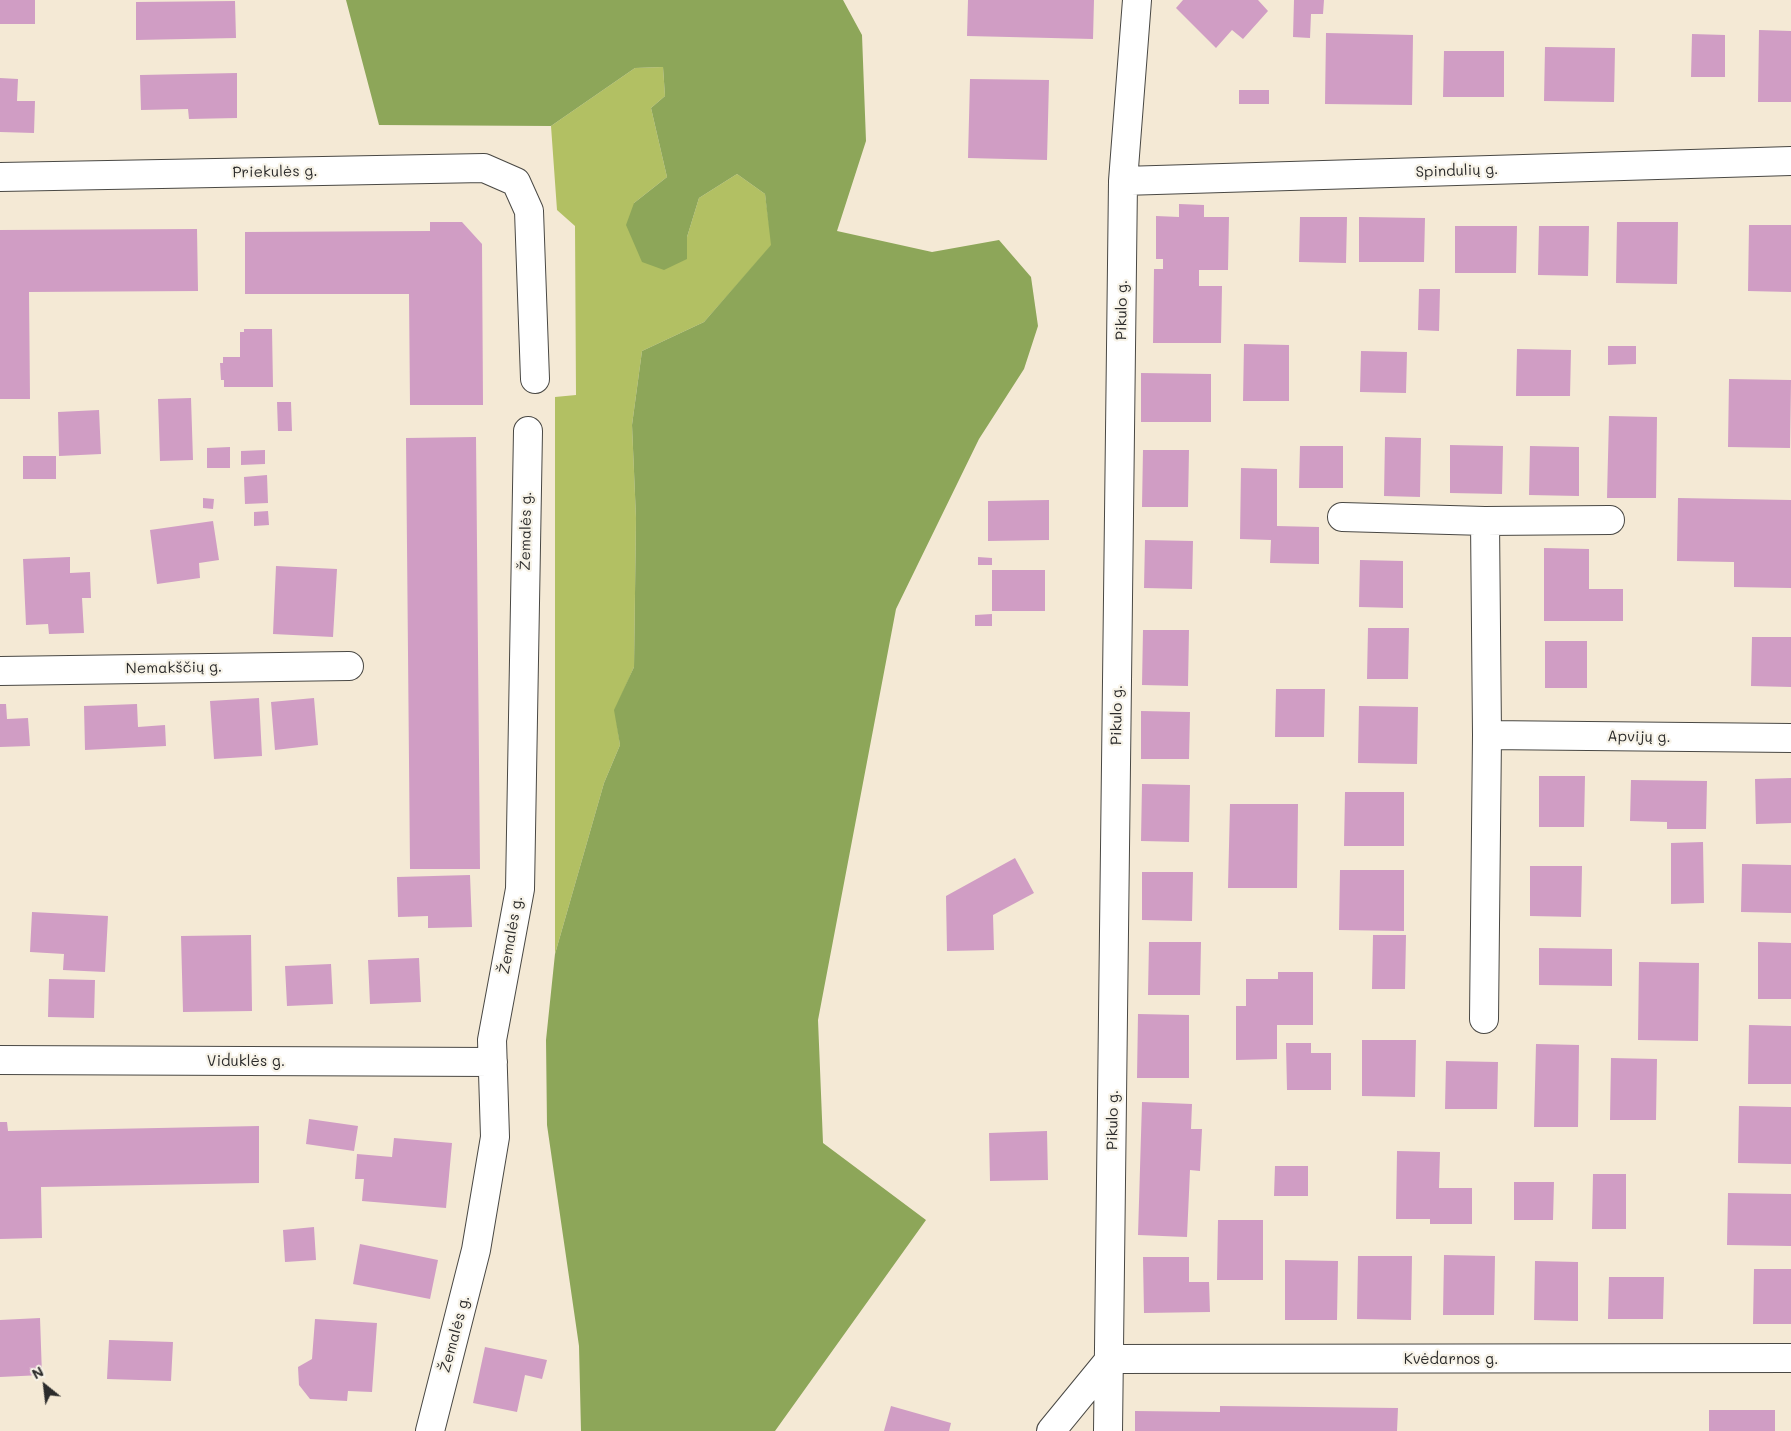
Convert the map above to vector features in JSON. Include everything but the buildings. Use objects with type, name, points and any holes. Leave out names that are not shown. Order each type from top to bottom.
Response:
[{"type":"street","name":"Pikulo g.","points":[[1108,1431],[1123,181],[1137,0]]},
{"type":"street","name":"Spindulių g.","points":[[1123,181],[1791,161]]},
{"type":"street","name":"Priekulės g.","points":[[0,177],[484,168],[516,182],[529,211],[535,379]]},
{"type":"street","name":"Žemalės g.","points":[[430,1431],[476,1250],[495,1137],[492,1040],[520,889],[528,432]]},
{"type":"street","points":[[1342,517],[1485,521],[1610,520]]},
{"type":"street","points":[[1484,1019],[1487,735],[1485,521]]},
{"type":"street","name":"Nemakščių g.","points":[[0,671],[349,666]]},
{"type":"street","name":"Apvijų g.","points":[[1487,735],[1791,738]]},
{"type":"street","name":"Viduklės g.","points":[[0,1060],[493,1062]]},
{"type":"street","name":"Kvėdarnos g.","points":[[1110,1359],[1791,1358]]},
{"type":"street","points":[[1051,1431],[1110,1359]]},
{"type":"green space","points":[[346,0],[843,0],[862,35],[866,141],[837,231],[932,252],[999,240],[1031,277],[1038,326],[1024,369],[979,439],[896,609],[818,1020],[823,1143],[926,1220],[775,1431],[581,1431],[579,1346],[547,1125],[546,1040],[555,954],[604,783],[620,745],[614,710],[634,667],[636,518],[632,425],[642,351],[704,322],[771,245],[765,194],[737,174],[699,198],[687,237],[687,259],[664,270],[642,262],[626,225],[634,203],[667,177],[651,108],[665,96],[663,67],[635,68],[551,126],[379,125]]},
{"type":"green space","points":[[663,67],[665,96],[651,108],[667,177],[634,203],[687,259],[687,237],[699,198],[737,174],[765,194],[772,245],[704,322],[642,351],[632,425],[636,518],[634,667],[615,710],[620,745],[604,783],[555,954],[555,397],[576,395],[575,226],[557,210],[551,126],[635,68]]}]
